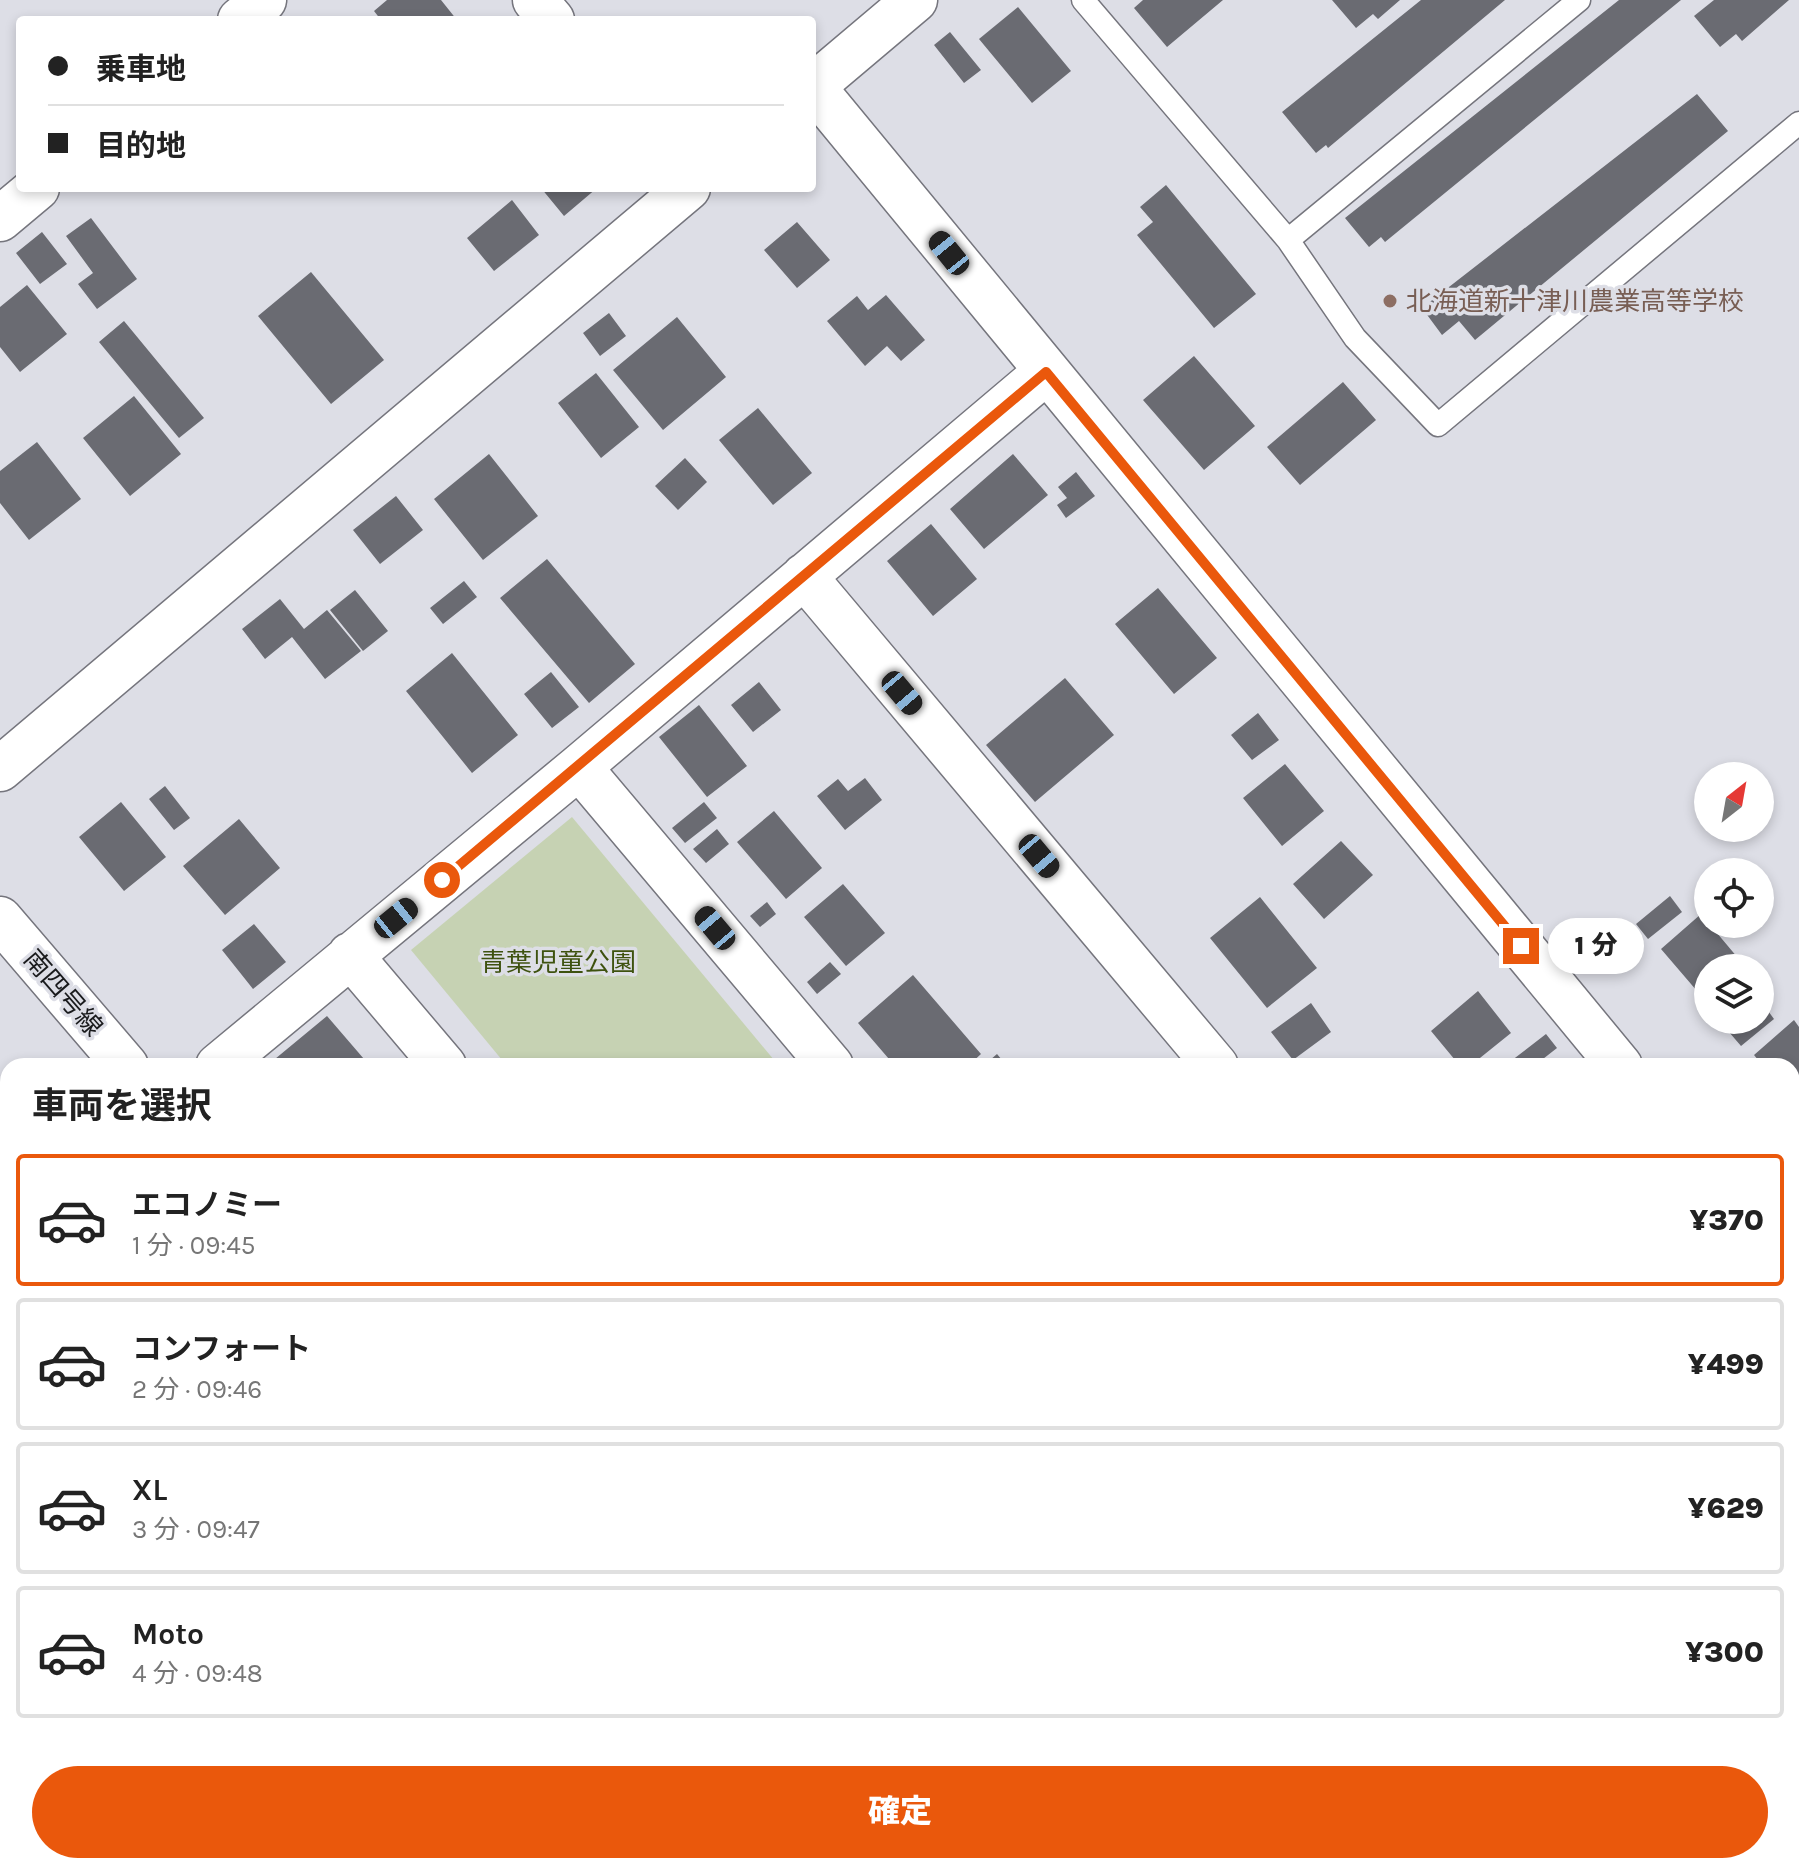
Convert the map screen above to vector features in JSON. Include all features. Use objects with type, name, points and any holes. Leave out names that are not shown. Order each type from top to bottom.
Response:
[{"type":"street","points":[[245,16],[264,0]]},
{"type":"street","points":[[535,0],[549,16]]},
{"type":"street","points":[[816,84],[915,0]]},
{"type":"street","points":[[816,92],[1613,1058]]},
{"type":"street","points":[[0,219],[32,192]]},
{"type":"street","points":[[0,769],[683,192]]},
{"type":"street","points":[[228,1058],[579,767],[1046,372]]},
{"type":"street","points":[[804,576],[1209,1058]]},
{"type":"street","points":[[579,767],[824,1058]]},
{"type":"street","name":"南四号線","points":[[0,919],[119,1058]]},
{"type":"street","points":[[350,955],[437,1058]]},
{"type":"lane","points":[[1083,0],[1288,240],[1355,338],[1438,425],[1799,123]]},
{"type":"lane","points":[[1288,240],[1579,0]]},
{"type":"green space","name":"青葉児童公園","points":[[572,817],[772,1058],[500,1058],[411,950]]},
{"type":"building","points":[[387,0],[441,0],[454,16],[378,16],[374,11]]},
{"type":"building","points":[[1143,0],[1223,0],[1167,47],[1134,8]]},
{"type":"building","points":[[1332,0],[1400,0],[1378,19],[1373,14],[1356,28]]},
{"type":"building","points":[[1421,0],[1505,0],[1328,148],[1326,145],[1316,153],[1282,112]]},
{"type":"building","points":[[1619,0],[1681,0],[1385,242],[1381,237],[1369,247],[1345,218]]},
{"type":"building","points":[[1714,0],[1789,0],[1742,41],[1736,34],[1720,47],[1694,16]]},
{"type":"building","points":[[1018,7],[1071,71],[1032,103],[979,39]]},
{"type":"building","points":[[950,32],[981,70],[964,83],[934,45]]},
{"type":"building","points":[[1697,94],[1728,131],[1475,340],[1459,321],[1442,335],[1422,308]]},
{"type":"building","points":[[1166,185],[1256,294],[1214,328],[1137,235],[1153,222],[1140,207]]},
{"type":"building","points":[[544,192],[592,192],[564,216]]},
{"type":"building","points":[[512,200],[539,235],[494,271],[467,238]]},
{"type":"building","points":[[91,218],[137,279],[97,309],[78,284],[93,273],[66,236]]},
{"type":"building","points":[[797,222],[830,260],[797,288],[764,250]]},
{"type":"building","points":[[42,232],[67,264],[40,284],[16,253]]},
{"type":"building","points":[[311,272],[384,360],[331,404],[258,316]]},
{"type":"building","points":[[27,285],[67,334],[20,372],[0,347],[0,307]]},
{"type":"building","points":[[886,295],[925,340],[901,361],[887,346],[865,366],[827,321],[857,296],[868,310]]},
{"type":"building","points":[[609,313],[626,336],[600,356],[583,333]]},
{"type":"building","points":[[677,317],[726,377],[663,430],[613,370]]},
{"type":"building","points":[[124,321],[204,418],[179,438],[99,342]]},
{"type":"building","points":[[1194,356],[1255,426],[1204,470],[1143,400]]},
{"type":"building","points":[[596,373],[639,427],[601,458],[558,403]]},
{"type":"building","points":[[1343,382],[1376,420],[1300,485],[1267,447]]},
{"type":"building","points":[[134,396],[181,454],[130,496],[83,438]]},
{"type":"building","points":[[758,408],[812,473],[773,505],[719,440]]},
{"type":"building","points":[[37,442],[81,499],[29,540],[0,503],[0,471]]},
{"type":"building","points":[[489,454],[538,516],[483,560],[434,499]]},
{"type":"building","points":[[1013,454],[1048,495],[984,549],[950,509]]},
{"type":"building","points":[[685,458],[707,482],[678,510],[655,486]]},
{"type":"building","points":[[1076,472],[1095,496],[1066,518],[1057,505],[1067,498],[1058,487]]},
{"type":"building","points":[[396,496],[423,530],[380,564],[353,530]]},
{"type":"building","points":[[931,524],[977,579],[933,616],[887,561]]},
{"type":"building","points":[[547,559],[635,664],[589,703],[500,598]]},
{"type":"building","points":[[464,581],[477,597],[443,624],[430,608]]},
{"type":"building","points":[[1158,588],[1217,658],[1174,694],[1115,624]]},
{"type":"building","points":[[355,590],[388,631],[363,651],[330,610]]},
{"type":"building","points":[[280,599],[304,629],[327,610],[361,651],[325,679],[292,637],[265,659],[242,629]]},
{"type":"building","points":[[452,653],[518,735],[472,773],[406,691]]},
{"type":"building","points":[[551,672],[579,707],[552,728],[524,694]]},
{"type":"building","points":[[1065,678],[1114,735],[1035,802],[986,745]]},
{"type":"building","points":[[759,682],[781,710],[753,732],[731,705]]},
{"type":"building","points":[[699,705],[747,766],[707,797],[659,737]]},
{"type":"building","points":[[1258,713],[1279,740],[1252,760],[1231,735]]},
{"type":"building","points":[[1285,764],[1324,811],[1282,846],[1243,798]]},
{"type":"building","points":[[865,778],[882,800],[845,830],[817,796],[838,779],[848,791]]},
{"type":"building","points":[[165,786],[190,818],[174,830],[149,799]]},
{"type":"building","points":[[121,802],[166,857],[124,891],[79,837]]},
{"type":"building","points":[[704,802],[717,818],[685,843],[672,828]]},
{"type":"building","points":[[774,811],[822,868],[786,899],[737,842]]},
{"type":"building","points":[[239,819],[280,868],[225,915],[183,866]]},
{"type":"building","points":[[717,829],[729,844],[706,863],[693,849]]},
{"type":"building","points":[[1341,841],[1373,875],[1324,919],[1293,884]]},
{"type":"building","points":[[843,884],[885,933],[846,966],[804,917]]},
{"type":"building","points":[[1670,896],[1682,912],[1648,939],[1636,924]]},
{"type":"building","points":[[1260,897],[1317,968],[1267,1008],[1210,938]]},
{"type":"building","points":[[767,902],[776,914],[760,927],[750,916]]},
{"type":"building","points":[[1694,920],[1694,938],[1721,938],[1735,954],[1694,954],[1694,988],[1661,949]]},
{"type":"building","points":[[254,924],[286,962],[253,989],[222,950]]},
{"type":"building","points":[[830,962],[841,974],[817,994],[807,982]]},
{"type":"building","points":[[913,975],[981,1054],[977,1058],[888,1058],[858,1023]]},
{"type":"building","points":[[1478,991],[1511,1033],[1480,1058],[1453,1058],[1431,1031]]},
{"type":"building","points":[[1311,1003],[1331,1032],[1291,1058],[1271,1032]]},
{"type":"building","points":[[327,1016],[363,1058],[276,1058]]},
{"type":"building","points":[[1794,1020],[1799,1027],[1799,1058],[1756,1058],[1754,1055]]},
{"type":"building","points":[[1546,1034],[1557,1048],[1544,1058],[1515,1058]]},
{"type":"building","points":[[1731,1034],[1756,1034],[1741,1046]]},
{"type":"place","name":"北海道新十津川農業高等学校","points":[[1390,301]]},
{"type":"route","points":[[442,880],[1046,372],[1521,946]]}]
